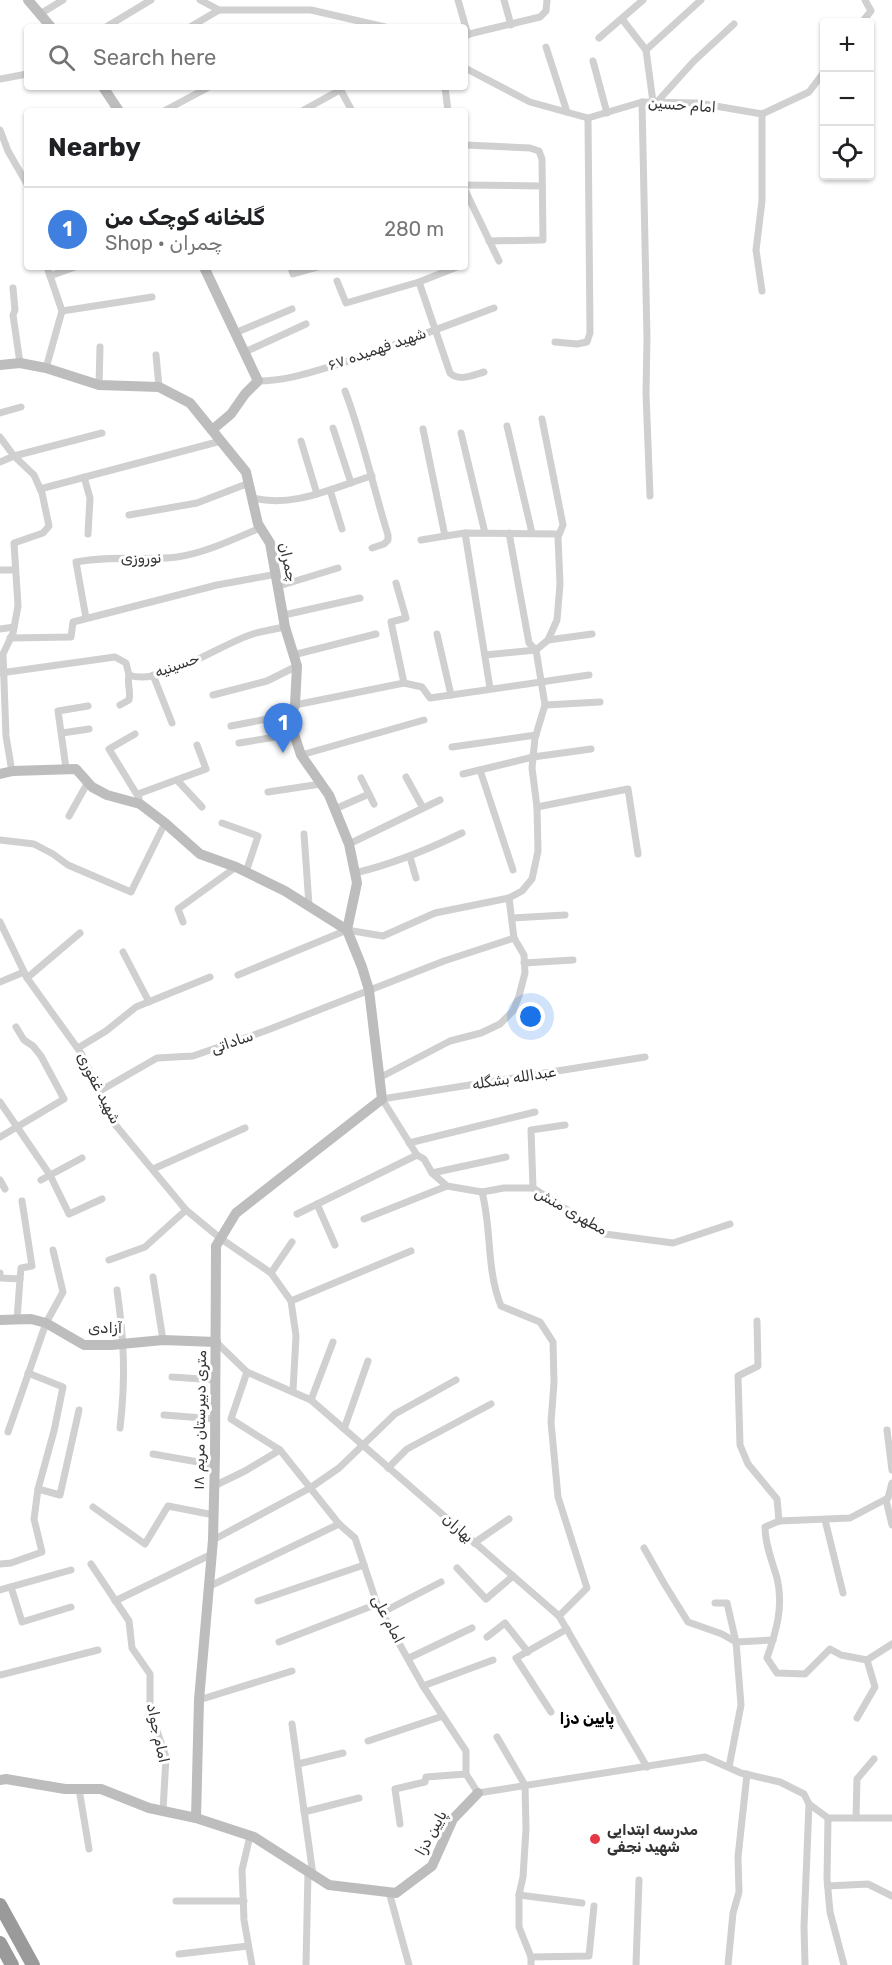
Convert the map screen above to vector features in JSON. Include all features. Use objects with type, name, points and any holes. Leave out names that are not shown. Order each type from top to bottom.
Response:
[{"type":"highway","points":[[0,1905],[33,1965]]},
{"type":"street","points":[[28,0],[48,24]]},
{"type":"street","points":[[40,14],[63,0]]},
{"type":"street","points":[[111,24],[151,0]]},
{"type":"street","points":[[200,0],[219,10],[311,10],[372,24]]},
{"type":"street","points":[[306,0],[311,10]]},
{"type":"street","points":[[458,0],[464,24]]},
{"type":"street","points":[[504,0],[511,25]]},
{"type":"street","points":[[468,35],[540,17],[546,11],[547,0]]},
{"type":"street","points":[[599,38],[644,0]]},
{"type":"street","points":[[646,50],[701,0]]},
{"type":"street","points":[[865,18],[871,11],[866,0]]},
{"type":"street","points":[[195,24],[219,10]]},
{"type":"street","points":[[622,19],[646,50],[655,102]]},
{"type":"street","points":[[655,102],[734,24]]},
{"type":"street","points":[[546,47],[567,112]]},
{"type":"street","points":[[593,61],[607,113]]},
{"type":"street","points":[[468,70],[530,102],[588,118],[590,333],[587,342],[577,344],[555,342]]},
{"type":"street","points":[[0,79],[24,75]]},
{"type":"street","points":[[762,291],[756,250],[762,201],[762,114],[809,92],[820,78]]},
{"type":"street","points":[[105,90],[117,108]]},
{"type":"street","points":[[170,108],[203,90]]},
{"type":"street","points":[[307,108],[338,90]]},
{"type":"street","points":[[341,90],[350,108]]},
{"type":"street","points":[[445,90],[448,108]]},
{"type":"street","points":[[642,102],[646,393],[650,496]]},
{"type":"street","name":"امام حسین","points":[[588,118],[642,102],[698,103],[762,114]]},
{"type":"street","points":[[0,130],[8,151],[24,179]]},
{"type":"street","points":[[468,145],[530,148],[539,152],[542,159],[543,240],[489,241]]},
{"type":"street","points":[[468,184],[542,186]]},
{"type":"street","points":[[468,196],[499,261]]},
{"type":"street","points":[[46,368],[62,310],[48,270]]},
{"type":"street","points":[[50,276],[67,270]]},
{"type":"street","points":[[205,270],[258,381],[245,394],[231,414],[212,430]]},
{"type":"street","points":[[292,270],[293,274],[307,270]]},
{"type":"street","points":[[337,281],[346,303],[419,282],[449,270]]},
{"type":"street","points":[[419,282],[450,373],[460,378],[484,372]]},
{"type":"street","points":[[13,288],[15,310],[13,315],[20,363]]},
{"type":"street","points":[[62,310],[152,297]]},
{"type":"street","name":"شهید فهمیده ۶۷","points":[[258,381],[275,381],[315,371],[373,353],[495,308]]},
{"type":"street","points":[[236,333],[292,309]]},
{"type":"street","points":[[245,352],[306,324]]},
{"type":"street","points":[[99,385],[100,347]]},
{"type":"street","points":[[156,355],[159,387]]},
{"type":"street","name":"چمران","points":[[0,365],[20,363],[46,368],[99,385],[159,387],[190,403],[246,472],[260,528],[270,543],[285,627],[295,660],[294,734],[301,755],[329,795],[349,844],[357,883],[347,930]]},
{"type":"street","points":[[345,391],[364,444],[388,535],[388,540],[384,544],[372,548]]},
{"type":"street","points":[[0,413],[21,407]]},
{"type":"street","points":[[485,655],[536,650],[548,640],[557,620],[560,584],[559,534],[563,525],[542,419]]},
{"type":"street","points":[[507,426],[532,533]]},
{"type":"street","points":[[333,428],[351,483]]},
{"type":"street","points":[[423,429],[445,536]]},
{"type":"street","points":[[0,462],[14,456],[102,433]]},
{"type":"street","points":[[461,433],[485,533]]},
{"type":"street","points":[[0,437],[14,456],[34,475],[40,489],[49,526],[43,533],[14,543],[18,606],[14,627],[3,654],[2,673],[6,736],[12,771]]},
{"type":"street","points":[[40,489],[221,441]]},
{"type":"street","points":[[301,441],[317,494]]},
{"type":"street","points":[[252,498],[267,502],[288,502],[372,476]]},
{"type":"street","points":[[84,477],[90,498],[88,534]]},
{"type":"street","points":[[129,515],[197,503],[249,483]]},
{"type":"street","points":[[330,490],[342,529]]},
{"type":"street","name":"نوروزی","points":[[86,618],[75,562],[93,558],[146,559],[179,556],[226,542],[260,528]]},
{"type":"street","points":[[421,540],[465,533],[559,534]]},
{"type":"street","points":[[465,533],[490,688]]},
{"type":"street","points":[[0,774],[12,771],[76,769],[92,787],[107,795],[143,807],[200,854],[241,869],[285,891],[347,930],[383,936],[435,913],[509,898],[522,891],[532,879],[538,851],[537,807],[532,768],[536,735],[545,705],[536,650],[529,644],[509,533]]},
{"type":"street","points":[[10,638],[71,637],[73,622],[86,618],[217,585],[278,580],[338,568]]},
{"type":"street","points":[[0,570],[15,570]]},
{"type":"street","points":[[396,583],[406,618],[391,622],[404,683]]},
{"type":"street","points":[[284,615],[360,598]]},
{"type":"street","points":[[0,629],[14,627]]},
{"type":"street","name":"حسینیه","points":[[129,675],[137,678],[170,672],[252,634],[285,627]]},
{"type":"street","points":[[213,695],[267,681],[295,660],[376,634]]},
{"type":"street","points":[[437,634],[451,695]]},
{"type":"street","points":[[548,640],[592,634]]},
{"type":"street","points":[[2,673],[115,657],[126,663],[129,675],[127,683],[129,700],[120,705]]},
{"type":"street","points":[[153,675],[172,723]]},
{"type":"street","points":[[231,726],[404,683],[422,687],[430,698],[589,675]]},
{"type":"street","points":[[545,705],[600,702]]},
{"type":"street","points":[[66,768],[58,711],[88,706]]},
{"type":"street","points":[[301,755],[424,720]]},
{"type":"street","points":[[62,733],[89,729]]},
{"type":"street","points":[[135,734],[109,749],[138,794],[143,807]]},
{"type":"street","points":[[239,743],[294,734]]},
{"type":"street","points":[[452,747],[536,735]]},
{"type":"street","points":[[138,794],[206,769],[197,745]]},
{"type":"street","points":[[463,774],[591,748]]},
{"type":"street","points":[[480,770],[513,870]]},
{"type":"street","points":[[406,777],[423,808]]},
{"type":"street","points":[[361,778],[374,804]]},
{"type":"street","points":[[177,780],[202,807]]},
{"type":"street","points":[[69,816],[88,782]]},
{"type":"street","points":[[268,792],[321,784]]},
{"type":"street","points":[[537,807],[627,789],[638,854]]},
{"type":"street","points":[[335,809],[369,794]]},
{"type":"street","points":[[349,844],[440,800]]},
{"type":"street","points":[[0,840],[34,844],[68,865],[131,892],[165,823]]},
{"type":"street","points":[[183,922],[178,909],[241,869],[258,836],[222,823]]},
{"type":"street","points":[[355,873],[410,857],[462,833]]},
{"type":"street","points":[[304,834],[309,905]]},
{"type":"street","points":[[410,857],[416,878]]},
{"type":"street","points":[[381,1077],[450,1041],[481,1033],[500,1024],[513,1011],[525,973],[524,955],[514,938],[509,898]]},
{"type":"street","points":[[512,918],[565,915]]},
{"type":"street","name":"شهید غفوری","points":[[0,921],[25,975],[78,1048],[113,1122],[186,1210],[220,1238],[271,1274],[291,1301]]},
{"type":"street","points":[[238,975],[347,930]]},
{"type":"street","points":[[347,930],[369,990],[382,1099],[417,1155],[424,1159],[432,1173],[447,1186],[364,1219]]},
{"type":"street","points":[[0,982],[25,975],[80,933]]},
{"type":"street","name":"ساداتی","points":[[98,1092],[157,1059],[192,1056],[265,1031],[444,961],[514,938]]},
{"type":"street","points":[[123,952],[150,1002]]},
{"type":"street","points":[[524,963],[573,960]]},
{"type":"street","points":[[78,1048],[106,1031],[136,1007],[210,977]]},
{"type":"street","points":[[0,1137],[64,1100],[41,1056],[24,1040],[16,1027]]},
{"type":"street","name":"عبدالله بشگله","points":[[382,1099],[645,1057]]},
{"type":"street","name":"۱۸ متری دبیرستان مریم","points":[[196,1818],[200,1700],[213,1540],[216,1246],[236,1213],[382,1099]]},
{"type":"street","points":[[0,1102],[50,1175],[69,1214],[102,1199]]},
{"type":"street","points":[[410,1143],[535,1112]]},
{"type":"street","points":[[533,1188],[531,1130],[565,1125]]},
{"type":"street","points":[[153,1169],[245,1128]]},
{"type":"street","points":[[297,1214],[417,1155]]},
{"type":"street","points":[[432,1173],[506,1157]]},
{"type":"street","points":[[41,1180],[82,1158]]},
{"type":"street","points":[[0,1180],[5,1189]]},
{"type":"street","name":"مطهری منش","points":[[447,1186],[482,1192],[504,1188],[533,1188],[605,1233],[673,1243],[730,1224]]},
{"type":"street","points":[[482,1192],[487,1210],[492,1275],[501,1306],[540,1322],[553,1342],[554,1383],[551,1422],[558,1497],[587,1588],[559,1616]]},
{"type":"street","points":[[17,1319],[21,1268],[32,1266],[22,1201]]},
{"type":"street","points":[[317,1204],[335,1245]]},
{"type":"street","points":[[109,1260],[145,1247],[186,1210]]},
{"type":"street","points":[[271,1274],[292,1242]]},
{"type":"street","points":[[8,1432],[46,1323],[63,1292],[53,1250]]},
{"type":"street","points":[[293,1391],[296,1336],[291,1301],[411,1251]]},
{"type":"street","points":[[0,1273],[0,1278],[20,1279]]},
{"type":"street","points":[[153,1278],[163,1340]]},
{"type":"street","points":[[117,1290],[124,1344],[125,1375],[120,1428]]},
{"type":"street","name":"آزادی","points":[[0,1320],[31,1319],[46,1323],[84,1345],[163,1340],[216,1342]]},
{"type":"street","points":[[757,1321],[758,1366],[738,1376],[740,1445],[748,1464],[777,1499],[779,1521]]},
{"type":"street","name":"بهاران","points":[[216,1342],[247,1372],[311,1400],[559,1616],[647,1767]]},
{"type":"street","points":[[311,1400],[333,1342]]},
{"type":"street","points":[[344,1429],[368,1361]]},
{"type":"street","name":"امام علی","points":[[247,1372],[231,1419],[281,1451],[339,1524],[355,1538],[377,1604],[423,1686],[466,1751],[466,1774],[478,1793]]},
{"type":"street","points":[[0,1564],[11,1563],[42,1552],[34,1519],[38,1490],[63,1388],[28,1373]]},
{"type":"street","points":[[172,1377],[216,1380]]},
{"type":"street","points":[[213,1540],[310,1488],[339,1468],[395,1414],[456,1380]]},
{"type":"street","points":[[388,1468],[407,1449],[491,1404]]},
{"type":"street","points":[[38,1490],[60,1495],[79,1410]]},
{"type":"street","points":[[164,1415],[216,1419]]},
{"type":"street","points":[[887,1430],[892,1470]]},
{"type":"street","points":[[214,1486],[245,1472],[281,1451]]},
{"type":"street","points":[[153,1454],[215,1465]]},
{"type":"street","points":[[892,1483],[886,1500],[850,1518],[779,1521],[765,1527],[765,1538],[777,1581],[780,1611],[767,1658],[777,1673],[805,1674],[830,1649],[841,1655],[867,1660],[892,1644]]},
{"type":"street","points":[[886,1500],[892,1525]]},
{"type":"street","points":[[93,1507],[145,1544],[168,1506],[213,1515]]},
{"type":"street","points":[[474,1543],[509,1519]]},
{"type":"street","points":[[825,1520],[843,1593]]},
{"type":"street","points":[[208,1587],[339,1524]]},
{"type":"street","points":[[644,1548],[688,1622],[722,1634],[736,1642],[773,1640]]},
{"type":"street","points":[[115,1601],[212,1554]]},
{"type":"street","name":"امام جواد","points":[[91,1564],[129,1621],[132,1648],[150,1674],[150,1711],[166,1757],[163,1811]]},
{"type":"street","points":[[258,1601],[364,1565]]},
{"type":"street","points":[[457,1568],[486,1599],[513,1576]]},
{"type":"street","points":[[0,1590],[71,1570]]},
{"type":"street","points":[[383,1612],[441,1582]]},
{"type":"street","points":[[11,1587],[22,1622],[71,1607]]},
{"type":"street","points":[[715,1603],[727,1603],[736,1642],[741,1705],[729,1767]]},
{"type":"street","points":[[279,1642],[377,1604]]},
{"type":"street","points":[[487,1637],[505,1623],[528,1652]]},
{"type":"street","points":[[409,1658],[472,1628]]},
{"type":"street","points":[[551,1712],[516,1658],[567,1629]]},
{"type":"street","points":[[0,1675],[98,1650]]},
{"type":"street","points":[[423,1686],[493,1660]]},
{"type":"street","points":[[856,1718],[875,1687],[867,1660]]},
{"type":"street","points":[[200,1700],[292,1671]]},
{"type":"street","points":[[368,1741],[443,1716]]},
{"type":"street","points":[[292,1724],[310,1873],[306,1965]]},
{"type":"street","points":[[497,1737],[525,1785],[526,1829],[523,1877],[519,1895],[519,1927],[531,1961],[589,1956],[594,1906]]},
{"type":"street","points":[[298,1764],[343,1753]]},
{"type":"street","points":[[478,1793],[705,1757],[747,1774],[780,1782],[804,1794],[809,1804],[828,1818],[892,1818]]},
{"type":"street","points":[[856,1818],[857,1779],[874,1759]]},
{"type":"street","points":[[400,1824],[395,1788],[425,1782],[426,1777],[466,1774]]},
{"type":"street","points":[[728,1965],[733,1913],[739,1892],[738,1857],[747,1774]]},
{"type":"street","points":[[0,1780],[6,1779],[65,1789],[101,1789],[148,1808],[196,1818],[250,1836],[329,1885],[389,1892],[409,1965]]},
{"type":"street","points":[[79,1789],[89,1849]]},
{"type":"street","name":"پایین دزا","points":[[389,1892],[396,1893],[432,1866],[453,1819],[478,1793]]},
{"type":"street","points":[[304,1812],[359,1798]]},
{"type":"street","points":[[805,1965],[804,1926],[809,1804]]},
{"type":"street","points":[[828,1818],[830,1912],[844,1965]]},
{"type":"street","points":[[250,1836],[242,1870],[248,1946],[252,1965]]},
{"type":"street","points":[[636,1965],[639,1880]]},
{"type":"street","points":[[828,1886],[868,1884],[892,1896]]},
{"type":"street","points":[[519,1895],[582,1903]]},
{"type":"street","points":[[176,1901],[244,1901]]},
{"type":"street","points":[[179,1954],[248,1946]]},
{"type":"place","name":"گلخانه کوچک من","points":[[283,753]]},
{"type":"place","name":"مدرسه ابتدایی شهید نجفی","points":[[595,1839]]},
{"type":"district","name":"پایین دزا","points":[[587,1718]]}]
